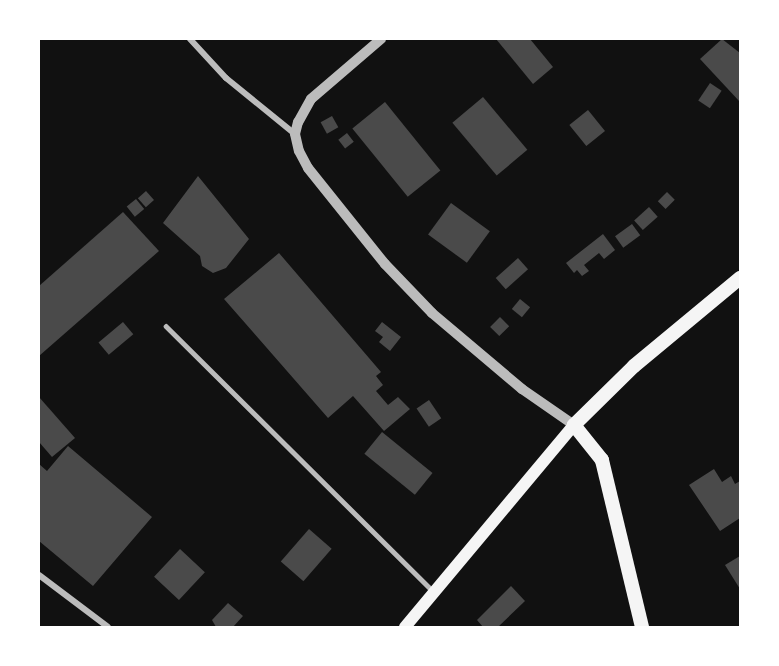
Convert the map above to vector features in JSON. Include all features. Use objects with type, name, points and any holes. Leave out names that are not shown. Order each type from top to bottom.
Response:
[{"type":"main road","points":[[405,627],[432,590],[574,425],[634,366],[740,278]]},
{"type":"main road","points":[[574,425],[602,460],[642,627]]},
{"type":"street","points":[[190,39],[226,78],[295,134],[308,168],[385,264],[424,304],[522,389],[574,425]]},
{"type":"street","points":[[295,134],[310,99],[381,39]]},
{"type":"street","points":[[39,575],[108,627]]},
{"type":"lane","points":[[166,326],[432,590]]},
{"type":"building","points":[[496,39],[530,39],[553,67],[533,84]]},
{"type":"building","points":[[722,39],[740,53],[740,102],[700,59]]},
{"type":"building","points":[[710,83],[722,91],[710,108],[698,100]]},
{"type":"building","points":[[483,97],[527,150],[497,176],[452,123]]},
{"type":"building","points":[[385,102],[440,170],[408,197],[352,128]]},
{"type":"building","points":[[588,110],[605,131],[586,146],[569,125]]},
{"type":"building","points":[[332,116],[338,127],[327,134],[321,122]]},
{"type":"building","points":[[347,133],[354,142],[345,148],[338,140]]},
{"type":"building","points":[[198,176],[249,239],[226,268],[213,273],[202,266],[200,256],[163,223]]},
{"type":"building","points":[[146,191],[154,200],[146,207],[138,198]]},
{"type":"building","points":[[667,192],[675,200],[666,209],[658,201]]},
{"type":"building","points":[[136,199],[144,209],[135,217],[127,207]]},
{"type":"building","points":[[451,203],[490,231],[467,263],[428,235]]},
{"type":"building","points":[[649,207],[658,217],[643,230],[634,220]]},
{"type":"building","points":[[123,212],[159,251],[39,356],[39,286]]},
{"type":"building","points":[[632,224],[640,235],[623,248],[615,236]]},
{"type":"building","points":[[603,234],[615,250],[604,259],[599,253],[584,265],[589,271],[582,276],[577,270],[574,273],[566,263]]},
{"type":"building","points":[[279,253],[381,372],[376,376],[383,385],[376,391],[388,405],[398,397],[410,409],[384,431],[353,396],[328,418],[224,299]]},
{"type":"building","points":[[518,258],[528,269],[506,289],[496,278]]},
{"type":"building","points":[[520,299],[530,307],[522,317],[512,309]]},
{"type":"building","points":[[500,317],[509,326],[499,336],[490,327]]},
{"type":"building","points":[[123,322],[133,334],[109,355],[98,343]]},
{"type":"building","points":[[382,322],[401,337],[390,351],[379,342],[383,337],[375,331]]},
{"type":"building","points":[[39,397],[75,438],[52,457],[39,442]]},
{"type":"building","points":[[429,400],[441,418],[429,427],[417,408]]},
{"type":"building","points":[[382,432],[433,473],[415,495],[364,454]]},
{"type":"building","points":[[68,446],[152,517],[93,586],[39,541],[39,464],[47,471]]},
{"type":"building","points":[[714,469],[722,482],[731,476],[735,484],[740,481],[740,518],[720,531],[689,485]]},
{"type":"building","points":[[309,529],[332,549],[303,581],[281,561]]},
{"type":"building","points":[[180,549],[205,572],[179,600],[154,577]]},
{"type":"building","points":[[740,556],[740,589],[725,565]]},
{"type":"building","points":[[511,586],[525,601],[498,627],[483,627],[477,620]]},
{"type":"building","points":[[228,603],[243,616],[233,627],[216,627],[212,620]]}]
